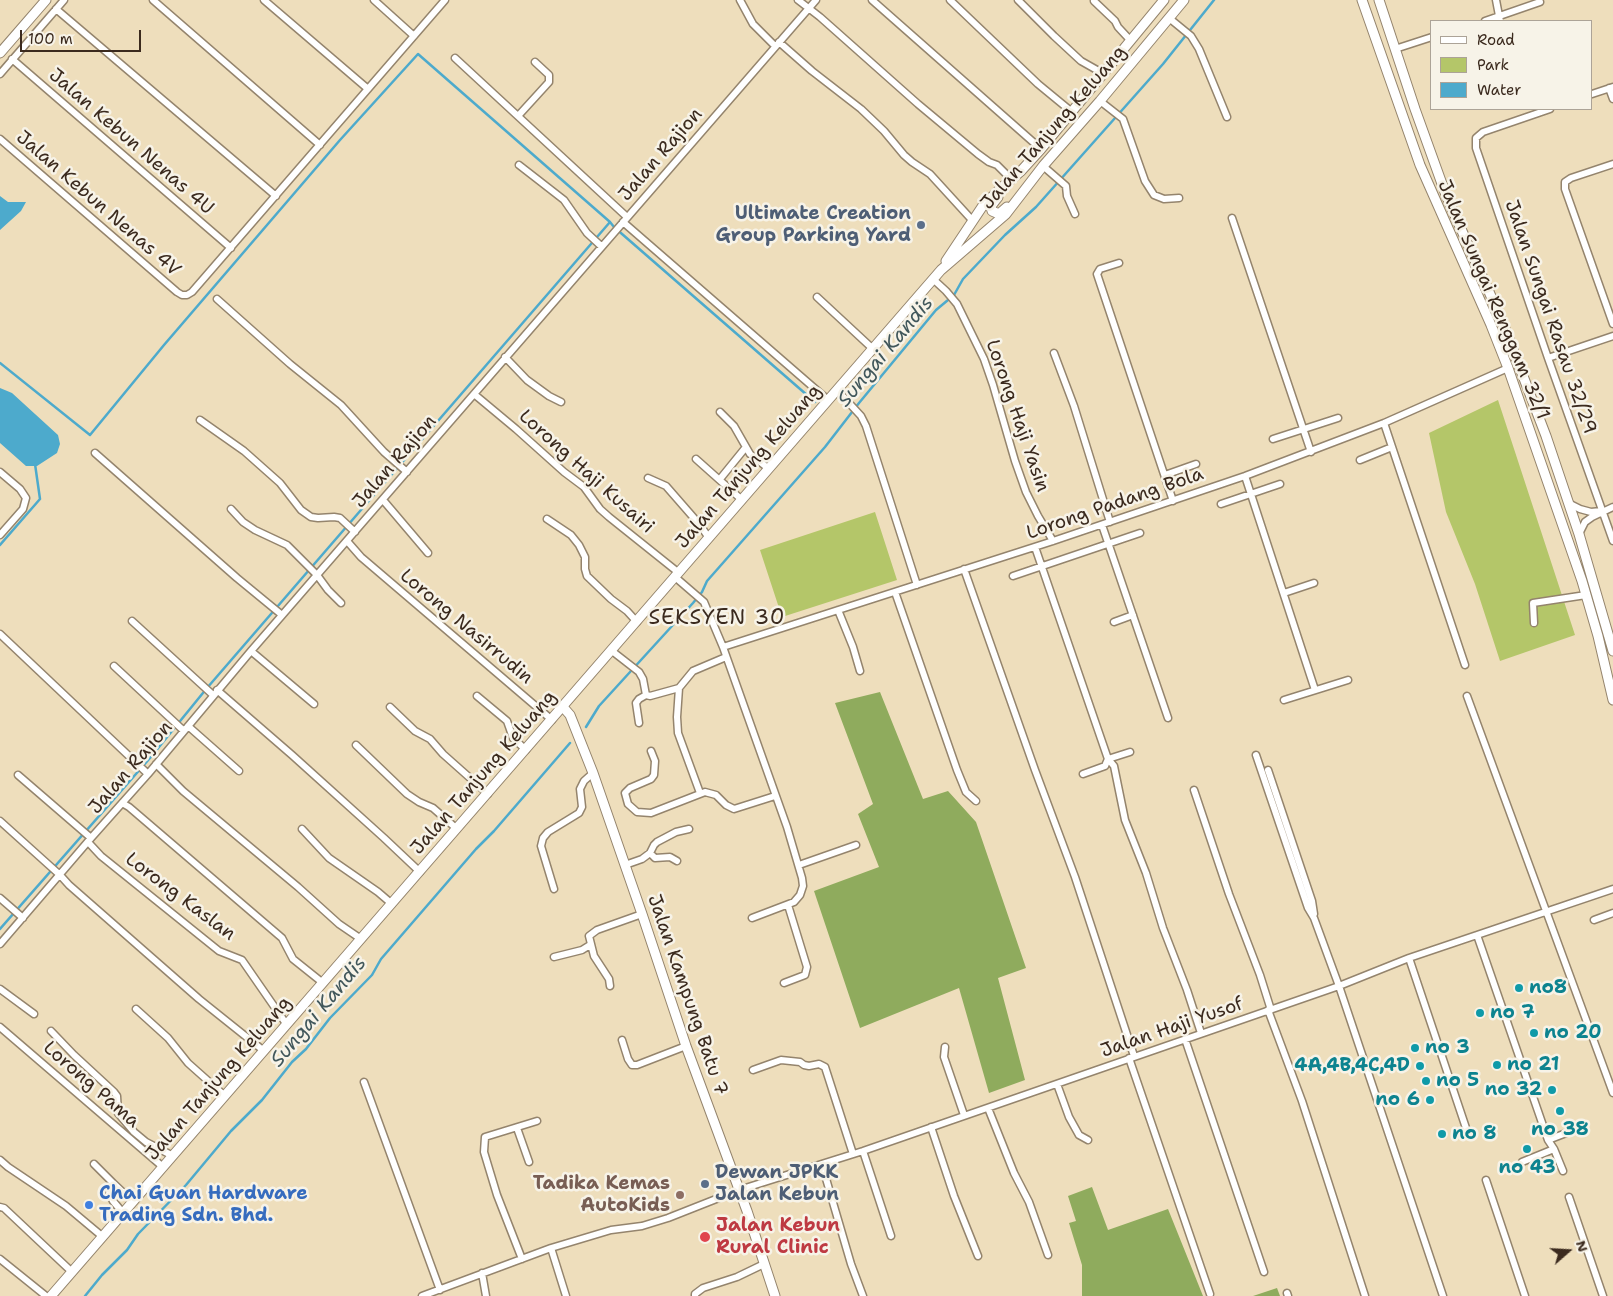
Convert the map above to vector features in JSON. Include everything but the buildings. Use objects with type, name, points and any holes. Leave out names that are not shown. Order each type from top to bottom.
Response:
[{"type":"main road","points":[[0,53],[46,0]]},
{"type":"main road","name":"Jalan Tanjung Keluang","points":[[45,1294],[123,1214],[158,1163],[173,1156],[225,1096],[258,1047],[285,1023],[362,939],[456,828],[488,794],[612,651],[933,279],[982,207],[1021,171],[1041,149],[1164,0]]},
{"type":"main road","name":"Jalan Tanjung Keluang","points":[[940,270],[1006,214],[1044,166],[1103,103],[1184,0]]},
{"type":"main road","name":"Jalan Sungai Renggam 32/1","points":[[1362,0],[1420,165],[1491,325],[1508,368],[1586,595],[1613,700]]},
{"type":"main road","name":"Jalan Sungai Renggam 32/1","points":[[1379,0],[1446,195],[1520,363],[1570,504],[1613,652]]},
{"type":"main road","points":[[1011,179],[1007,188],[991,206],[994,213],[999,214],[1025,190]]},
{"type":"main road","points":[[1454,244],[1466,240]]},
{"type":"main road","name":"Jalan Kampung Batu 7","points":[[563,707],[570,714],[593,773],[686,1046],[739,1190],[775,1296]]},
{"type":"street","points":[[0,74],[64,0]]},
{"type":"street","points":[[153,0],[320,145]]},
{"type":"street","points":[[264,0],[368,89]]},
{"type":"street","points":[[374,0],[414,36]]},
{"type":"street","points":[[231,248],[445,0]]},
{"type":"street","points":[[740,0],[753,24],[861,109],[884,131],[904,155],[930,174],[972,220]]},
{"type":"street","name":"Jalan Rajion","points":[[0,944],[21,916],[62,878],[89,840],[122,803],[146,772],[156,764],[214,692],[253,652],[280,614],[383,500],[405,470],[476,395],[505,357],[600,245],[614,233],[623,220],[777,44],[803,4],[816,0]]},
{"type":"street","points":[[872,0],[1041,149]]},
{"type":"street","points":[[950,0],[1038,84],[1072,112]]},
{"type":"street","points":[[1018,0],[1081,60],[1104,74]]},
{"type":"street","points":[[1496,0],[1500,19],[1540,2]]},
{"type":"street","points":[[1094,1],[1131,41]]},
{"type":"street","points":[[803,4],[918,104],[978,154],[997,165],[1011,179]]},
{"type":"street","points":[[56,8],[276,196]]},
{"type":"street","points":[[1169,18],[1191,36],[1199,49],[1227,117]]},
{"type":"street","points":[[1395,48],[1430,38]]},
{"type":"street","points":[[455,58],[612,203],[623,220],[828,400]]},
{"type":"street","name":"Jalan Kebun Nenas 4U","points":[[12,59],[231,248]]},
{"type":"street","points":[[518,116],[549,82],[549,75],[534,62]]},
{"type":"street","points":[[1593,94],[1611,87],[1613,99]]},
{"type":"street","points":[[1103,103],[1123,119],[1145,182],[1154,195],[1164,199],[1179,198]]},
{"type":"street","name":"Jalan Sungai Rasau 32/29","points":[[1547,110],[1483,132],[1476,138],[1476,148],[1602,511],[1612,532],[1613,541]]},
{"type":"street","name":"Jalan Kebun Nenas 4V","points":[[0,139],[182,295],[192,292],[231,248]]},
{"type":"street","points":[[1613,164],[1571,178],[1565,182],[1565,189],[1613,324]]},
{"type":"street","points":[[519,165],[564,200],[587,233],[600,245]]},
{"type":"street","points":[[1044,166],[1066,186],[1067,196],[1075,214]]},
{"type":"street","points":[[1232,218],[1311,452]]},
{"type":"street","points":[[1119,262],[1100,268],[1097,274],[1173,501]]},
{"type":"street","name":"Lorong Haji Yasin","points":[[933,279],[957,304],[984,360],[1014,461],[1026,492],[1054,541]]},
{"type":"street","points":[[817,297],[872,349]]},
{"type":"street","points":[[217,300],[290,364],[342,405],[394,462],[405,470]]},
{"type":"street","points":[[1548,358],[1613,336]]},
{"type":"street","points":[[1054,353],[1074,406],[1110,522]]},
{"type":"street","points":[[505,357],[527,380],[561,402]]},
{"type":"street","name":"Lorong Padang Bola","points":[[723,647],[1036,547],[1245,476],[1384,423],[1508,368]]},
{"type":"street","points":[[837,390],[861,416],[866,426],[916,585]]},
{"type":"street","name":"Lorong Haji Kusairi","points":[[476,395],[564,472],[584,487],[596,504],[609,517],[677,575],[704,602],[723,647]]},
{"type":"street","points":[[720,412],[734,426],[750,454],[769,469]]},
{"type":"street","points":[[1273,439],[1338,418]]},
{"type":"street","points":[[200,420],[244,451],[266,470],[280,483],[301,510],[311,517],[334,517],[346,522],[354,530]]},
{"type":"street","points":[[1384,423],[1465,665]]},
{"type":"street","points":[[720,480],[746,447]]},
{"type":"street","points":[[1360,460],[1392,447]]},
{"type":"street","points":[[95,453],[280,614]]},
{"type":"street","points":[[696,460],[742,500]]},
{"type":"street","points":[[1165,475],[1196,464]]},
{"type":"street","points":[[0,472],[20,489],[26,498],[23,509],[0,535]]},
{"type":"street","points":[[1245,476],[1315,690]]},
{"type":"street","points":[[648,478],[666,486],[709,538]]},
{"type":"street","points":[[1220,504],[1280,484]]},
{"type":"street","points":[[383,500],[428,553]]},
{"type":"street","points":[[1570,504],[1591,512],[1602,511]]},
{"type":"street","points":[[1579,534],[1585,522],[1602,511],[1613,507]]},
{"type":"street","points":[[231,509],[243,522],[255,530],[288,545],[316,573],[328,590],[341,603]]},
{"type":"street","points":[[546,519],[571,535],[585,557],[587,576],[637,622]]},
{"type":"street","points":[[1102,525],[1168,718]]},
{"type":"street","points":[[1013,576],[1140,533]]},
{"type":"street","name":"Lorong Nasirrudin","points":[[347,541],[361,557],[552,720]]},
{"type":"street","points":[[1036,547],[1108,759],[1114,766],[1125,820],[1146,872],[1163,928],[1201,1033]]},
{"type":"street","points":[[964,569],[1035,770],[1076,877],[1132,1057],[1210,1294]]},
{"type":"street","points":[[1284,593],[1314,583]]},
{"type":"street","points":[[895,592],[957,770],[966,792],[976,801]]},
{"type":"street","points":[[1534,623],[1533,603],[1586,595]]},
{"type":"street","points":[[838,610],[853,647],[860,671]]},
{"type":"street","points":[[1114,622],[1133,615]]},
{"type":"street","points":[[132,621],[204,686],[299,761],[420,872]]},
{"type":"street","points":[[0,634],[146,772]]},
{"type":"street","points":[[723,647],[787,827],[799,865],[803,886],[800,895],[794,902],[752,918]]},
{"type":"street","points":[[612,651],[639,672],[643,678],[646,695]]},
{"type":"street","points":[[253,652],[314,704]]},
{"type":"street","points":[[639,723],[636,703],[639,699],[646,695],[650,696],[679,688],[693,671],[726,657]]},
{"type":"street","points":[[114,666],[239,771]]},
{"type":"street","points":[[1284,700],[1348,680]]},
{"type":"street","points":[[679,688],[678,733],[700,793]]},
{"type":"street","points":[[477,696],[507,721],[513,738],[526,750]]},
{"type":"street","points":[[1467,696],[1613,1093]]},
{"type":"street","points":[[390,707],[415,731],[430,739],[443,754],[488,794]]},
{"type":"street","points":[[356,745],[407,794],[433,808],[456,828]]},
{"type":"street","points":[[651,751],[655,761],[654,775],[651,779],[630,788],[625,793],[628,804],[637,812],[651,813],[705,792],[716,795],[726,805],[734,809],[775,796]]},
{"type":"street","points":[[1083,774],[1105,766],[1108,759],[1130,752]]},
{"type":"street","points":[[1256,755],[1308,908],[1314,918],[1338,986],[1443,1296]]},
{"type":"street","points":[[156,764],[184,791],[339,924],[362,939]]},
{"type":"street","points":[[1268,770],[1312,901],[1314,918]]},
{"type":"street","points":[[554,889],[541,846],[543,838],[548,832],[579,813],[582,807],[580,790],[584,781],[593,773]]},
{"type":"street","name":"Lorong Kaslan","points":[[18,775],[80,830],[101,856],[219,951],[242,960],[285,1023]]},
{"type":"street","points":[[1194,790],[1245,940],[1260,975],[1365,1296]]},
{"type":"street","points":[[122,803],[282,938],[293,959],[322,982]]},
{"type":"street","points":[[0,821],[199,999],[258,1047]]},
{"type":"street","points":[[302,829],[329,858],[392,904]]},
{"type":"street","points":[[625,865],[642,859],[650,853],[657,842],[676,832],[689,829]]},
{"type":"street","points":[[799,865],[856,845]]},
{"type":"street","points":[[650,853],[655,858],[670,857],[678,861]]},
{"type":"street","name":"Jalan Haji Yusof","points":[[422,1296],[482,1272],[551,1248],[611,1230],[642,1226],[668,1218],[739,1190],[822,1165],[988,1108],[1338,986],[1409,958],[1613,889]]},
{"type":"street","points":[[0,898],[21,916]]},
{"type":"street","points":[[784,983],[804,975],[807,967],[788,905]]},
{"type":"street","points":[[1594,920],[1613,913]]},
{"type":"street","points":[[610,986],[609,979],[594,956],[589,936],[597,930],[642,914]]},
{"type":"street","points":[[1477,935],[1548,1140],[1563,1171]]},
{"type":"street","points":[[554,956],[582,950],[590,945]]},
{"type":"street","points":[[1409,958],[1467,1131]]},
{"type":"street","points":[[0,990],[34,1014]]},
{"type":"street","points":[[136,1010],[168,1038],[188,1063],[225,1096]]},
{"type":"street","name":"Lorong Pama","points":[[0,1026],[158,1163]]},
{"type":"street","points":[[51,1031],[114,1092],[117,1096],[118,1113],[134,1132],[146,1142],[173,1156]]},
{"type":"street","points":[[1185,1039],[1264,1272]]},
{"type":"street","points":[[622,1040],[632,1065],[686,1046]]},
{"type":"street","points":[[945,1047],[944,1057],[964,1116]]},
{"type":"street","points":[[753,1070],[781,1060],[800,1062],[808,1066],[819,1064],[825,1067],[853,1154]]},
{"type":"street","points":[[364,1082],[440,1290]]},
{"type":"street","points":[[1056,1084],[1068,1117],[1079,1135],[1088,1140]]},
{"type":"street","points":[[988,1108],[1014,1173],[1029,1202],[1048,1256]]},
{"type":"street","points":[[522,1259],[497,1195],[484,1152],[485,1137],[537,1121]]},
{"type":"street","points":[[931,1127],[954,1196],[978,1256]]},
{"type":"street","points":[[517,1128],[529,1162]]},
{"type":"street","points":[[1548,1140],[1574,1130]]},
{"type":"street","points":[[1522,1162],[1554,1149]]},
{"type":"street","points":[[863,1151],[891,1236]]},
{"type":"street","points":[[0,1160],[8,1168],[66,1206],[101,1236]]},
{"type":"street","points":[[94,1164],[133,1202]]},
{"type":"street","points":[[822,1165],[851,1264],[863,1296]]},
{"type":"street","points":[[1486,1180],[1525,1296]]},
{"type":"street","points":[[113,1183],[109,1194],[112,1201],[123,1214]]},
{"type":"street","points":[[1569,1196],[1603,1296]]},
{"type":"street","points":[[0,1207],[4,1208],[70,1270]]},
{"type":"street","points":[[551,1248],[566,1296]]},
{"type":"street","points":[[0,1259],[45,1294]]},
{"type":"street","points":[[695,1296],[703,1288],[737,1277],[764,1264]]},
{"type":"street","points":[[482,1272],[486,1296]]},
{"type":"green space","points":[[1498,400],[1575,635],[1500,661],[1475,584],[1446,512],[1429,433]]},
{"type":"green space","points":[[875,512],[897,580],[782,617],[760,550]]},
{"type":"green space","points":[[880,692],[923,799],[948,791],[976,822],[1026,968],[998,978],[1025,1080],[989,1093],[959,988],[860,1028],[814,891],[879,867],[858,814],[873,804],[835,703]]},
{"type":"green space","points":[[1092,1187],[1108,1230],[1168,1209],[1203,1296],[1082,1296],[1082,1265],[1069,1223],[1076,1221],[1068,1196]]},
{"type":"green space","points":[[1277,1288],[1280,1296],[1253,1296]]},
{"type":"water","points":[[0,196],[8,202],[26,202],[21,211],[0,230]]},
{"type":"water","points":[[0,388],[12,393],[58,435],[60,444],[57,453],[37,466],[26,466],[0,443]]},
{"type":"waterway","name":"Sungai Kandis","points":[[586,727],[599,706],[693,603],[702,592],[707,581],[825,447],[936,310],[954,295],[963,279],[1005,235],[1036,207],[1163,64],[1214,0]]},
{"type":"waterway","points":[[0,363],[90,435],[164,345],[340,140],[418,54],[610,222],[207,688],[150,758],[0,929]]},
{"type":"waterway","points":[[610,222],[815,402]]},
{"type":"waterway","points":[[0,545],[40,499],[35,464]]},
{"type":"waterway","name":"Sungai Kandis","points":[[85,1296],[102,1275],[127,1250],[138,1234],[186,1185],[231,1131],[262,1100],[330,1018],[372,975],[381,959],[570,743]]},
{"type":"place","name":"Ultimate Creation Group Parking Yard","points":[[921,225]]},
{"type":"place","name":"no8","points":[[1519,988]]},
{"type":"place","name":"no 7","points":[[1480,1013]]},
{"type":"place","name":"no 20","points":[[1534,1033]]},
{"type":"place","name":"no 3","points":[[1415,1048]]},
{"type":"place","name":"no 21","points":[[1497,1065]]},
{"type":"place","name":"4A,4B,4C,4D","points":[[1420,1066]]},
{"type":"place","name":"no 5","points":[[1426,1081]]},
{"type":"place","name":"no 32","points":[[1552,1090]]},
{"type":"place","name":"no 6","points":[[1430,1100]]},
{"type":"place","name":"no 38","points":[[1560,1111]]},
{"type":"place","name":"no 8","points":[[1442,1134]]},
{"type":"place","name":"no 43","points":[[1527,1149]]},
{"type":"place","name":"Dewan JPKK Jalan Kebun","points":[[705,1184]]},
{"type":"place","name":"Tadika Kemas AutoKids","points":[[680,1195]]},
{"type":"place","name":"Chai Guan Hardware Trading Sdn. Bhd.","points":[[89,1205]]},
{"type":"place","name":"Jalan Kebun Rural Clinic","points":[[705,1237]]},
{"type":"district","name":"SEKSYEN 30","points":[[717,619]]}]
